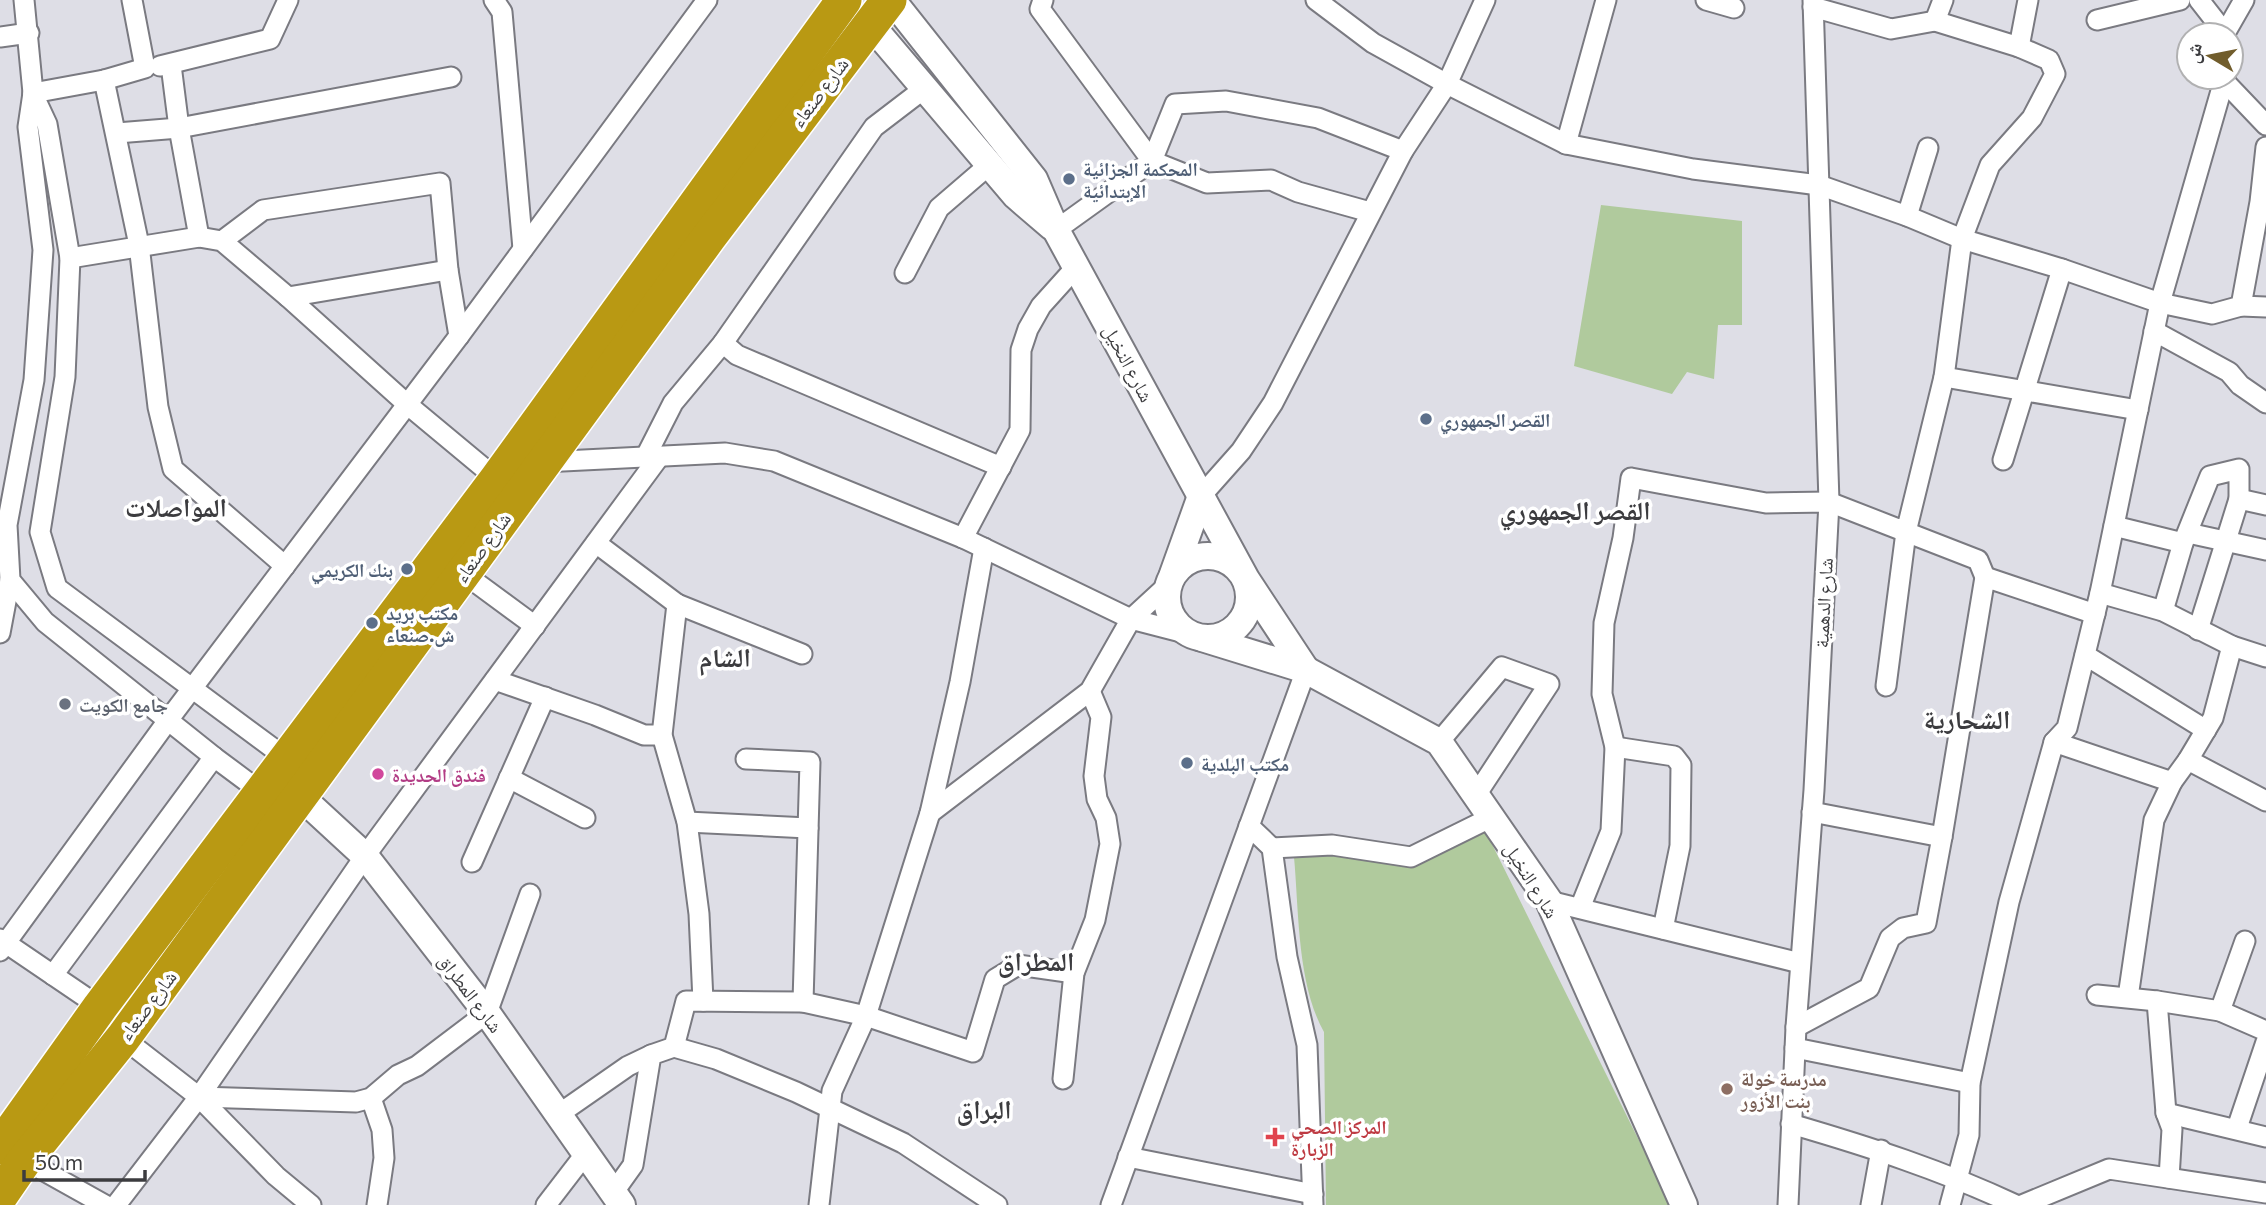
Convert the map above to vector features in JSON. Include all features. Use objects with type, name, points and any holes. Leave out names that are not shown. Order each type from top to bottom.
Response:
[{"type":"highway","name":"شارع صنعاء","points":[[1,1191],[6,1150],[100,1007],[497,478],[699,226],[734,178],[843,0]]},
{"type":"highway","name":"شارع صنعاء","points":[[734,178],[884,8]]},
{"type":"highway","name":"شارع صنعاء","points":[[6,1150],[123,1038],[543,462],[699,226]]},
{"type":"street","points":[[0,633],[10,580],[3,525],[34,380],[43,250],[27,127],[33,93],[24,0]]},
{"type":"street","points":[[132,0],[145,68]]},
{"type":"street","points":[[33,93],[104,80],[145,68],[171,65],[270,39],[288,0]]},
{"type":"street","points":[[494,0],[502,12],[523,249]]},
{"type":"street","points":[[100,1007],[2,945],[708,0]]},
{"type":"street","points":[[1043,0],[1040,9],[1152,161],[1207,183],[1271,180],[1298,192],[1370,212]]},
{"type":"street","points":[[1315,0],[1373,43],[1447,85],[1566,144],[1693,170],[1819,186],[1907,216],[1962,239],[2062,269],[2160,303],[2212,313],[2241,306],[2266,307]]},
{"type":"street","points":[[1195,636],[1178,625],[1170,613],[1167,600],[1170,581],[1201,496],[1241,451],[1273,402],[1403,151],[1447,85],[1485,0]]},
{"type":"street","points":[[1566,144],[1605,0]]},
{"type":"street","points":[[1706,0],[1734,8]]},
{"type":"street","points":[[1935,21],[1943,0]]},
{"type":"street","points":[[2020,47],[2028,0]]},
{"type":"street","points":[[2097,20],[2180,0]]},
{"type":"street","points":[[2199,0],[2214,21]]},
{"type":"street","points":[[2232,21],[2244,0]]},
{"type":"street","points":[[1813,4],[1891,29],[1935,21],[2020,47],[2049,60],[2055,74],[2032,118],[1990,165],[1962,239],[1944,377],[1906,532],[1886,685]]},
{"type":"street","name":"شارع الدهمية","points":[[1788,1205],[1796,1027],[1812,812],[1829,502],[1813,4]]},
{"type":"street","name":"شارع النخيل","points":[[884,8],[925,89],[1016,196],[1056,230]]},
{"type":"street","name":"شارع النخيل","points":[[884,8],[1034,178],[1056,230],[1246,579]]},
{"type":"street","points":[[0,37],[29,33]]},
{"type":"street","points":[[171,65],[178,128],[199,237]]},
{"type":"street","points":[[117,134],[178,128],[451,77]]},
{"type":"street","points":[[104,80],[139,245],[158,407],[173,469],[285,566]]},
{"type":"street","points":[[116,1205],[199,1097],[365,856],[596,543],[652,457],[673,403],[723,343],[874,127],[925,89]]},
{"type":"street","points":[[1950,1205],[1969,1135],[1970,1083],[2009,902],[2054,742],[2067,728],[2101,593],[2160,303],[2222,91]]},
{"type":"street","points":[[2236,91],[2266,125]]},
{"type":"street","points":[[33,93],[47,124],[70,258],[65,377],[40,532],[57,588],[286,758]]},
{"type":"street","points":[[1056,230],[1152,161],[1175,104],[1226,101],[1318,118],[1403,151]]},
{"type":"street","points":[[2241,306],[2260,202],[2266,147]]},
{"type":"street","points":[[1907,216],[1927,148]]},
{"type":"street","points":[[905,273],[939,208],[989,165]]},
{"type":"street","points":[[222,241],[263,210],[440,183],[448,270],[459,336]]},
{"type":"street","points":[[70,258],[199,237],[222,241],[408,405],[497,478]]},
{"type":"street","points":[[963,538],[1020,430],[1020,350],[1028,328],[1041,306],[1077,266]]},
{"type":"street","points":[[2003,460],[2062,269]]},
{"type":"street","points":[[288,297],[448,270]]},
{"type":"street","points":[[2154,331],[2229,372],[2240,386],[2266,403]]},
{"type":"street","points":[[723,343],[737,355],[1000,467]]},
{"type":"street","points":[[1944,377],[2138,410]]},
{"type":"street","points":[[543,462],[725,453],[774,461],[963,538],[1130,619],[1195,636],[1214,638],[1237,627],[1249,604],[1246,579]]},
{"type":"street","points":[[2163,611],[2185,538],[2210,477],[2239,468],[2239,499],[2198,630]]},
{"type":"street","points":[[1580,908],[1611,831],[1615,747],[1602,694],[1604,622],[1623,538],[1631,478],[1766,503],[1829,502],[1978,560],[1985,577],[1926,923],[1903,928],[1891,938],[1869,988],[1796,1027]]},
{"type":"street","points":[[2239,499],[2266,505]]},
{"type":"street","points":[[2114,526],[2266,550]]},
{"type":"street","points":[[596,543],[677,604],[802,654]]},
{"type":"street","points":[[819,1205],[832,1091],[866,1016],[930,813],[960,682],[984,548]]},
{"type":"street","points":[[930,813],[1090,691],[1130,619],[1170,581],[1182,565],[1195,557],[1210,555],[1224,558],[1237,566],[1306,670],[1111,1205]]},
{"type":"street","points":[[463,573],[535,626]]},
{"type":"street","points":[[1985,577],[2095,614]]},
{"type":"street","points":[[10,580],[45,622],[261,792]]},
{"type":"street","points":[[2101,593],[2163,611],[2232,646],[2266,657]]},
{"type":"street","points":[[677,604],[662,735],[687,822],[699,914],[703,1001]]},
{"type":"street","name":"شارع النخيل","points":[[1195,636],[1306,670],[1439,742],[1549,901],[1684,1205]]},
{"type":"street","points":[[2128,997],[2154,820],[2172,782],[2213,718],[2232,646]]},
{"type":"street","points":[[2085,655],[2206,730]]},
{"type":"street","points":[[1439,742],[1502,667],[1549,684],[1476,795]]},
{"type":"street","points":[[495,680],[644,735],[662,735]]},
{"type":"street","points":[[1063,1079],[1074,973],[1095,920],[1110,844],[1106,818],[1097,799],[1094,776],[1101,717],[1090,691]]},
{"type":"street","points":[[472,862],[545,697]]},
{"type":"street","points":[[2054,742],[2172,782]]},
{"type":"street","points":[[1615,747],[1674,756],[1681,765],[1680,846],[1663,929]]},
{"type":"street","points":[[53,975],[214,757]]},
{"type":"street","points":[[746,759],[810,762],[803,1002]]},
{"type":"street","points":[[2188,760],[2266,801]]},
{"type":"street","points":[[509,778],[585,818]]},
{"type":"street","name":"شارع المطراق","points":[[301,797],[365,856],[487,1013],[617,1199]]},
{"type":"street","points":[[1812,812],[1942,837]]},
{"type":"street","points":[[1272,848],[1332,845],[1411,857],[1492,817]]},
{"type":"street","points":[[687,822],[808,828]]},
{"type":"street","points":[[1128,1157],[1313,1200],[1307,1045],[1287,957],[1272,848],[1249,826]]},
{"type":"street","points":[[199,1097],[356,1102],[371,1098],[487,1013],[530,894]]},
{"type":"street","points":[[1549,901],[1800,963]]},
{"type":"street","points":[[2220,1011],[2245,941]]},
{"type":"street","points":[[674,1047],[686,1001],[803,1002],[866,1016],[973,1052],[996,979],[1018,965],[1074,973]]},
{"type":"street","points":[[2097,995],[2220,1011],[2266,1031]]},
{"type":"street","points":[[2157,1001],[2166,1113],[2172,1129],[2169,1178]]},
{"type":"street","points":[[123,1038],[199,1097],[276,1176],[311,1205]]},
{"type":"street","points":[[2238,1128],[2266,1042]]},
{"type":"street","points":[[559,1114],[628,1066],[674,1047],[716,1059],[796,1092],[903,1143],[997,1205]]},
{"type":"street","points":[[1795,1048],[1970,1083]]},
{"type":"street","points":[[617,1199],[633,1165],[651,1055]]},
{"type":"street","points":[[371,1098],[382,1130],[384,1158],[377,1205]]},
{"type":"street","points":[[2166,1113],[2266,1136]]},
{"type":"street","points":[[1791,1124],[1881,1150],[1957,1178],[2015,1205]]},
{"type":"street","points":[[6,1150],[104,1205]]},
{"type":"street","points":[[1871,1205],[1881,1150]]},
{"type":"street","points":[[546,1205],[586,1153]]},
{"type":"street","points":[[2022,1205],[2109,1169],[2258,1191]]},
{"type":"green space","points":[[1601,205],[1742,221],[1742,325],[1718,325],[1714,379],[1687,372],[1672,394],[1574,366]]},
{"type":"green space","points":[[1485,830],[1671,1205],[1326,1205],[1324,1032],[1315,1013],[1304,970],[1294,857],[1311,838],[1408,856]]},
{"type":"place","name":"المحكمة الجزائية الإبتدائية","points":[[1069,179]]},
{"type":"place","name":"القصر الجمهوري","points":[[1426,419]]},
{"type":"place","name":"بنك الكريمي","points":[[407,569]]},
{"type":"place","name":"مكتب بريد ش.صنعاء","points":[[372,623]]},
{"type":"place","name":"جامع الكويت","points":[[65,704]]},
{"type":"place","name":"مكتب البلدية","points":[[1187,763]]},
{"type":"place","name":"فندق الحديدة","points":[[378,774]]},
{"type":"place","name":"مدرسة خولة بنت الأزور","points":[[1727,1089]]},
{"type":"place","name":"المركز الصحي الزبارة","points":[[1275,1137]]},
{"type":"district","name":"المواصلات","points":[[176,506]]},
{"type":"district","name":"القصر الجمهوري","points":[[1575,509]]},
{"type":"district","name":"الشام","points":[[725,656]]},
{"type":"district","name":"الشحارية","points":[[1967,718]]},
{"type":"district","name":"المطراق","points":[[1036,960]]},
{"type":"district","name":"البراق","points":[[984,1108]]}]
